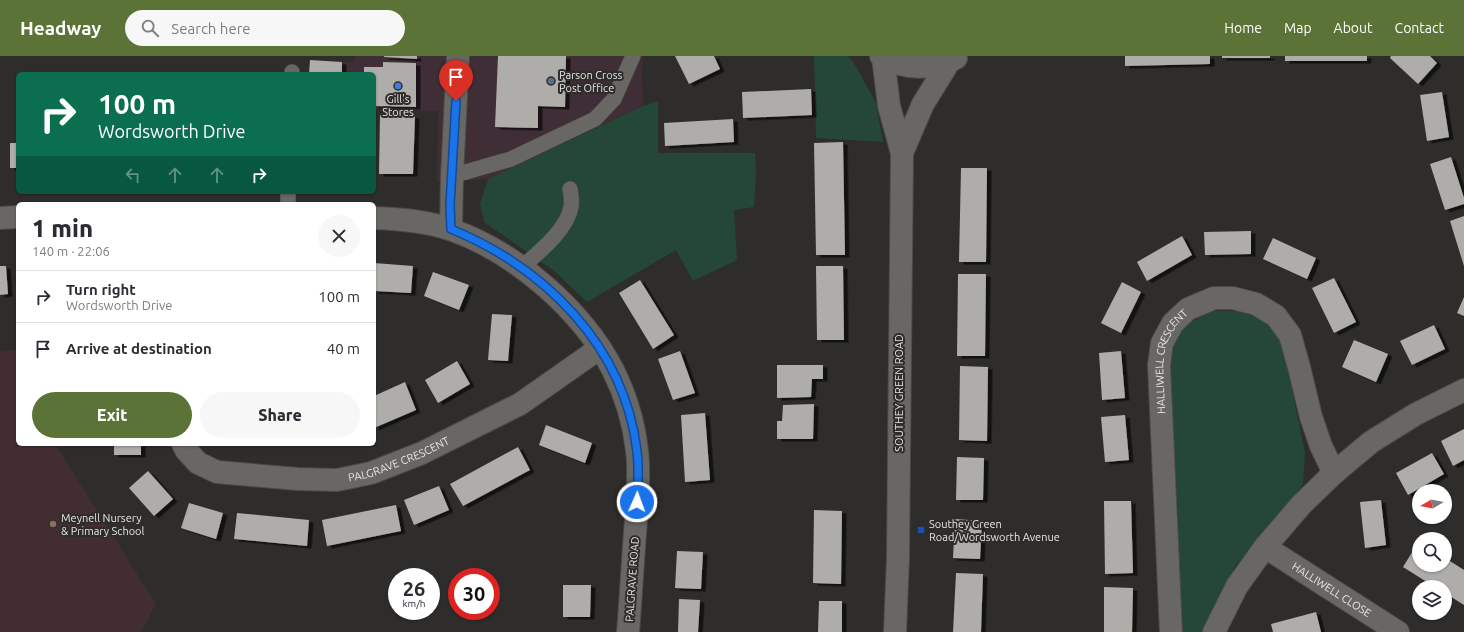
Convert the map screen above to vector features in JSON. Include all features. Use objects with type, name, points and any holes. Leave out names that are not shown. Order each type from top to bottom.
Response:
[{"type":"street","points":[[451,229],[458,56]]},
{"type":"street","points":[[882,57],[904,66],[927,67],[954,59]]},
{"type":"street","name":"SOUTHEY GREEN ROAD","points":[[882,57],[889,106],[902,153],[898,551],[895,632]]},
{"type":"street","name":"SOUTHEY GREEN ROAD","points":[[902,153],[923,104],[954,59]]},
{"type":"street","points":[[0,218],[16,217]]},
{"type":"street","name":"PALGRAVE ROAD","points":[[376,218],[410,220],[451,229],[488,247],[522,268],[545,286],[566,307],[600,348],[613,369],[623,394],[637,451],[638,488],[628,632]]},
{"type":"street","name":"HALLIWELL CRESCENT","points":[[1171,632],[1159,365],[1162,343],[1173,323],[1188,309],[1214,298],[1232,298],[1256,304],[1276,316],[1290,335],[1311,417],[1321,446],[1334,473]]},
{"type":"street","name":"PALGRAVE CRESCENT","points":[[185,446],[186,450],[198,463],[217,472],[298,480],[337,480],[371,473],[422,453],[520,404],[600,348]]},
{"type":"street","points":[[1214,632],[1237,586],[1265,547],[1301,505],[1334,473],[1377,438],[1416,414],[1464,390]]},
{"type":"street","name":"HALLIWELL CLOSE","points":[[1265,547],[1398,632]]},
{"type":"lane","points":[[452,176],[511,159],[595,119],[614,99],[633,56]]},
{"type":"lane","points":[[522,268],[552,240],[563,226],[571,208],[570,188]]},
{"type":"shaded area","points":[[354,56],[643,56],[643,106],[488,179],[437,182],[438,111],[376,109],[376,72],[342,72],[342,62],[354,62]]},
{"type":"shaded area","name":"Meynell Nursery & Primary School","points":[[16,350],[16,446],[56,446],[156,604],[141,632],[0,632],[0,351]]},
{"type":"green space","points":[[814,56],[848,56],[854,63],[876,103],[883,142],[816,138]]},
{"type":"green space","points":[[658,101],[658,153],[755,153],[756,173],[754,207],[734,210],[737,260],[693,281],[676,250],[587,302],[553,270],[484,222],[480,204],[488,179],[643,106]]},
{"type":"green space","points":[[1212,311],[1242,311],[1268,324],[1283,344],[1305,453],[1303,484],[1284,511],[1235,566],[1206,632],[1180,632],[1178,517],[1170,368],[1175,339],[1188,324]]},
{"type":"building","points":[[417,56],[417,59],[384,57]]},
{"type":"building","points":[[498,56],[566,56],[565,107],[538,106],[538,128],[495,127]]},
{"type":"building","points":[[675,56],[714,56],[720,69],[689,84]]},
{"type":"building","points":[[1125,56],[1210,56],[1210,64],[1125,66]]},
{"type":"building","points":[[1222,56],[1270,56],[1270,58],[1222,58]]},
{"type":"building","points":[[1285,56],[1367,56],[1367,61],[1285,61]]},
{"type":"building","points":[[1391,56],[1430,56],[1437,63],[1418,84],[1390,58]]},
{"type":"building","points":[[310,60],[342,62],[342,72],[309,72]]},
{"type":"building","points":[[383,62],[416,63],[416,107],[376,106],[376,72],[364,72],[364,67],[383,67]]},
{"type":"building","points":[[811,89],[812,115],[743,118],[742,92]]},
{"type":"building","points":[[1442,92],[1449,137],[1427,141],[1420,95]]},
{"type":"building","points":[[380,115],[415,116],[413,174],[379,174]]},
{"type":"building","points":[[733,119],[734,142],[665,146],[664,123]]},
{"type":"building","points":[[843,142],[845,255],[816,255],[814,143]]},
{"type":"building","points":[[10,143],[16,143],[16,168],[10,168]]},
{"type":"building","points":[[1451,157],[1464,198],[1464,204],[1445,210],[1430,164]]},
{"type":"building","points":[[961,168],[987,168],[986,262],[959,262]]},
{"type":"building","points":[[1464,216],[1464,266],[1450,221]]},
{"type":"building","points":[[1251,231],[1251,254],[1205,255],[1204,232]]},
{"type":"building","points":[[1182,236],[1192,255],[1147,281],[1137,262]]},
{"type":"building","points":[[1273,238],[1316,258],[1307,279],[1263,259]]},
{"type":"building","points":[[376,263],[413,266],[411,293],[376,291]]},
{"type":"building","points":[[0,266],[6,266],[8,294],[0,295]]},
{"type":"building","points":[[816,266],[843,266],[844,340],[817,340]]},
{"type":"building","points":[[433,272],[469,285],[459,310],[424,296]]},
{"type":"building","points":[[958,274],[986,274],[985,356],[957,356]]},
{"type":"building","points":[[1334,278],[1356,322],[1334,333],[1312,288]]},
{"type":"building","points":[[640,280],[674,335],[653,349],[619,293]]},
{"type":"building","points":[[1122,282],[1141,292],[1121,333],[1101,323]]},
{"type":"building","points":[[1464,297],[1464,316],[1457,313]]},
{"type":"building","points":[[492,314],[512,315],[508,361],[488,360]]},
{"type":"building","points":[[1434,325],[1445,349],[1412,365],[1400,341]]},
{"type":"building","points":[[1354,340],[1388,354],[1376,382],[1342,367]]},
{"type":"building","points":[[680,351],[695,393],[673,400],[658,359]]},
{"type":"building","points":[[1121,351],[1125,398],[1102,400],[1099,353]]},
{"type":"building","points":[[457,361],[470,384],[438,403],[425,380]]},
{"type":"building","points":[[777,365],[823,365],[823,379],[812,379],[811,397],[777,398]]},
{"type":"building","points":[[960,366],[988,367],[987,441],[959,440]]},
{"type":"building","points":[[405,382],[416,410],[376,427],[376,395]]},
{"type":"building","points":[[814,404],[813,439],[777,439],[777,421],[782,421],[783,405]]},
{"type":"building","points":[[705,413],[710,480],[685,482],[681,415]]},
{"type":"building","points":[[1125,415],[1129,460],[1105,462],[1101,417]]},
{"type":"building","points":[[546,425],[592,443],[585,463],[539,445]]},
{"type":"building","points":[[1464,429],[1464,460],[1453,466],[1441,441]]},
{"type":"building","points":[[114,446],[141,446],[141,455],[114,455]]},
{"type":"building","points":[[518,447],[530,470],[463,506],[450,484]]},
{"type":"building","points":[[1432,453],[1444,474],[1427,484],[1412,484],[1412,493],[1408,495],[1396,473]]},
{"type":"building","points":[[957,457],[984,458],[983,500],[956,500]]},
{"type":"building","points":[[148,471],[173,499],[154,516],[129,488]]},
{"type":"building","points":[[439,486],[449,510],[414,525],[404,500]]},
{"type":"building","points":[[1381,500],[1386,545],[1365,548],[1360,502]]},
{"type":"building","points":[[1104,501],[1131,501],[1133,573],[1105,574]]},
{"type":"building","points":[[189,503],[223,513],[216,539],[181,528]]},
{"type":"building","points":[[396,505],[401,531],[327,546],[322,520]]},
{"type":"building","points":[[814,510],[842,511],[841,584],[813,583]]},
{"type":"building","points":[[237,513],[309,520],[307,546],[234,539]]},
{"type":"building","points":[[955,519],[982,521],[980,559],[953,558]]},
{"type":"building","points":[[677,551],[703,552],[701,589],[675,588]]},
{"type":"building","points":[[1412,552],[1412,572],[1452,572],[1452,562],[1464,570],[1464,605],[1452,597],[1452,580],[1424,580],[1403,567]]},
{"type":"building","points":[[956,573],[983,574],[981,632],[953,632]]},
{"type":"building","points":[[563,585],[591,585],[590,617],[563,617]]},
{"type":"building","points":[[1104,587],[1133,588],[1132,632],[1104,632]]},
{"type":"building","points":[[679,599],[700,600],[698,632],[678,632]]},
{"type":"building","points":[[819,601],[842,601],[842,632],[818,632]]},
{"type":"building","points":[[1316,612],[1321,632],[1273,632],[1271,624]]},
{"type":"place","name":"Parson Cross Post Office","points":[[551,81]]},
{"type":"place","name":"Gill's Stores","points":[[398,86]]},
{"type":"place","name":"Meynell Nursery & Primary School","points":[[53,524]]},
{"type":"place","name":"Southey Green Road/Wordsworth Avenue","points":[[921,530]]},
{"type":"route","points":[[456,101],[450,205],[451,229],[494,250],[522,268],[545,286],[583,326],[600,348],[613,369],[623,394],[631,421],[637,451],[637,502]]}]
